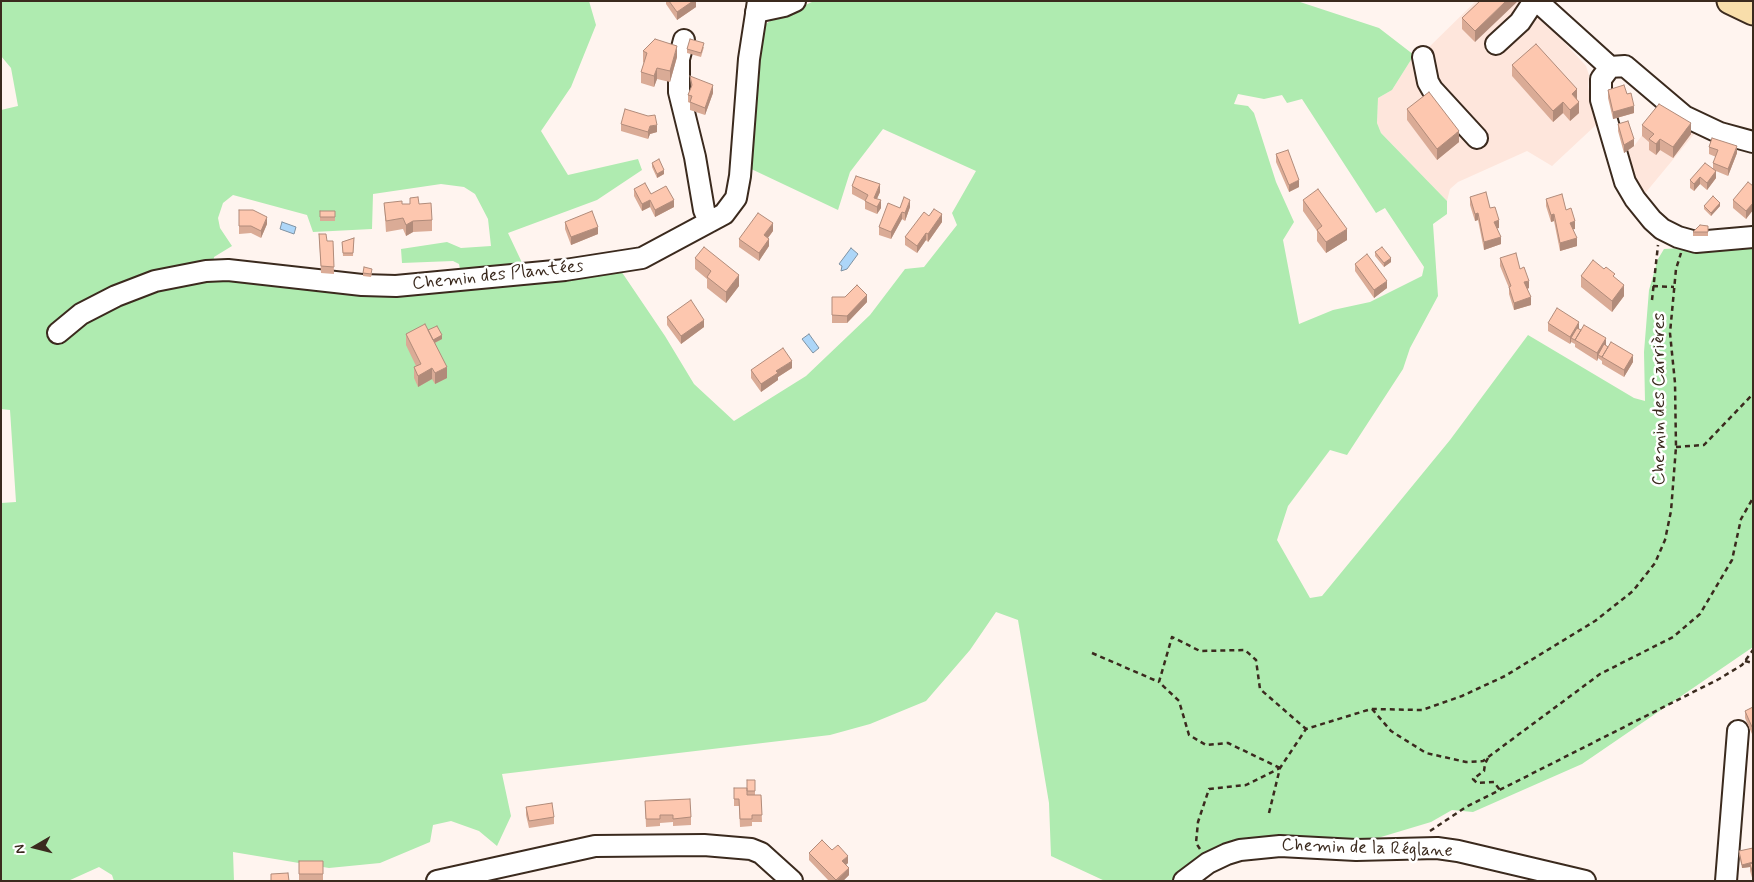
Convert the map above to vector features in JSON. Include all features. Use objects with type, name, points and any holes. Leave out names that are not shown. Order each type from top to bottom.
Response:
[{"type":"main road","points":[[1730,1],[1753,12]]},
{"type":"street","points":[[757,7],[777,8],[795,1]]},
{"type":"street","points":[[1496,44],[1520,22],[1526,10],[1535,1],[1610,67]]},
{"type":"street","name":"Chemin des Plantées","points":[[58,334],[72,320],[96,305],[136,288],[172,276],[228,270],[362,285],[415,285],[565,270],[642,258],[709,222],[731,207],[739,186],[749,59],[757,7]]},
{"type":"street","points":[[684,40],[679,59],[679,92],[695,157],[704,210],[709,222]]},
{"type":"street","points":[[1423,57],[1428,82],[1432,89],[1478,138]]},
{"type":"street","points":[[1753,142],[1720,133],[1684,116],[1629,68],[1620,65],[1610,67],[1601,79],[1600,94],[1625,182],[1640,206],[1662,229],[1685,240],[1708,242],[1753,237]]},
{"type":"street","points":[[1726,881],[1738,731]]},
{"type":"street","points":[[437,881],[595,846],[694,845],[751,849],[761,853],[792,881]]},
{"type":"street","name":"Chemin de la Réglane","points":[[1184,881],[1208,863],[1233,852],[1288,846],[1356,850],[1413,848],[1458,851],[1585,881]]},
{"type":"path","points":[[1652,300],[1656,252],[1662,229]]},
{"type":"path","name":"Chemin des Carrières","points":[[1306,729],[1371,709],[1422,710],[1462,696],[1505,676],[1586,626],[1633,591],[1655,562],[1665,540],[1671,511],[1676,447],[1675,382],[1670,333],[1676,269],[1685,240]]},
{"type":"path","points":[[1653,286],[1674,287]]},
{"type":"path","points":[[1676,447],[1704,445],[1753,394]]},
{"type":"path","points":[[1371,709],[1391,731],[1426,754],[1466,762],[1483,761],[1600,674],[1673,637],[1700,614],[1732,560],[1741,518],[1753,498]]},
{"type":"path","points":[[1159,682],[1172,637],[1200,650],[1245,650],[1256,660],[1260,690],[1306,729],[1280,768],[1269,814]]},
{"type":"path","points":[[1413,848],[1431,831],[1466,807],[1719,679],[1745,661],[1753,650]]},
{"type":"path","points":[[1092,653],[1159,682],[1179,701],[1190,735],[1206,745],[1228,743],[1280,768]]},
{"type":"path","points":[[1745,661],[1753,663]]},
{"type":"path","points":[[1489,756],[1484,771],[1473,779],[1477,783],[1494,782],[1500,790]]},
{"type":"path","points":[[1208,863],[1196,843],[1198,822],[1209,789],[1246,785],[1280,768]]},
{"type":"shaded area","points":[[1476,1],[1526,1],[1586,66],[1589,75],[1588,87],[1597,124],[1552,166],[1527,151],[1458,182],[1450,189],[1447,201],[1381,133],[1377,123],[1378,98],[1392,90],[1414,55],[1425,51]]},
{"type":"shaded area","points":[[1659,113],[1695,133],[1642,197],[1623,154],[1634,146]]},
{"type":"green space","points":[[1,1],[589,1],[596,25],[571,87],[541,131],[568,175],[638,159],[642,170],[597,200],[508,233],[525,269],[461,274],[459,264],[453,261],[402,263],[401,249],[447,242],[461,248],[491,246],[488,219],[475,194],[464,187],[441,184],[373,194],[372,229],[313,232],[307,215],[233,195],[223,203],[218,218],[220,228],[232,246],[214,257],[212,275],[283,281],[619,268],[665,336],[694,384],[734,421],[806,376],[870,315],[905,269],[924,267],[957,225],[952,213],[976,171],[883,129],[850,172],[838,210],[747,167],[759,29],[780,14],[793,11],[814,1],[1297,1],[1379,28],[1414,55],[1392,90],[1378,98],[1377,123],[1381,133],[1447,201],[1447,214],[1433,224],[1438,296],[1410,348],[1403,369],[1347,455],[1330,450],[1288,506],[1277,540],[1310,598],[1322,596],[1450,440],[1528,335],[1634,398],[1645,401],[1644,352],[1649,290],[1658,259],[1664,249],[1753,244],[1753,647],[1582,764],[1473,812],[1452,810],[1431,822],[1361,843],[1286,842],[1175,881],[1105,881],[1051,856],[1049,803],[1018,620],[996,612],[970,650],[926,701],[870,724],[830,735],[502,774],[511,816],[497,846],[479,831],[451,821],[433,825],[430,842],[380,863],[329,868],[233,852],[234,881],[114,881],[112,875],[99,867],[68,881],[1,881],[1,503],[16,502],[10,410],[1,409],[1,110],[18,106],[11,68],[1,56]],"holes":[[[1238,94],[1264,99],[1282,95],[1287,103],[1302,99],[1376,213],[1385,208],[1424,267],[1422,276],[1370,302],[1333,310],[1299,324],[1283,240],[1294,222],[1276,182],[1254,113],[1248,106],[1234,104]]]},
{"type":"water","points":[[282,222],[296,227],[294,234],[280,229]]},
{"type":"water","points":[[851,248],[858,254],[847,269],[841,271],[842,266],[839,264]]},
{"type":"water","points":[[809,334],[819,348],[813,353],[802,339]]},
{"type":"building","points":[[669,1],[693,1],[677,12]]},
{"type":"building","points":[[1480,1],[1506,1],[1475,31],[1462,18]]},
{"type":"building","points":[[655,39],[677,46],[670,71],[657,68],[654,76],[641,72],[647,53],[643,51]]},
{"type":"building","points":[[690,39],[704,43],[701,53],[687,49]]},
{"type":"building","points":[[1536,44],[1577,89],[1572,94],[1579,102],[1570,110],[1563,102],[1553,111],[1512,65]]},
{"type":"building","points":[[690,76],[713,85],[705,108],[690,102],[692,96],[688,95],[692,85]]},
{"type":"building","points":[[1624,85],[1627,94],[1631,93],[1634,106],[1613,112],[1608,90]]},
{"type":"building","points":[[1429,92],[1459,131],[1437,149],[1407,109]]},
{"type":"building","points":[[1659,104],[1691,123],[1673,147],[1660,139],[1656,144],[1649,139],[1654,134],[1642,125]]},
{"type":"building","points":[[625,109],[648,116],[655,115],[657,125],[650,126],[648,132],[621,124]]},
{"type":"building","points":[[1628,121],[1634,139],[1624,145],[1618,124]]},
{"type":"building","points":[[1712,138],[1737,146],[1728,169],[1713,163],[1718,150],[1709,147]]},
{"type":"building","points":[[1288,150],[1299,180],[1289,185],[1276,154]]},
{"type":"building","points":[[659,159],[664,170],[657,174],[652,163]]},
{"type":"building","points":[[1705,163],[1716,171],[1707,183],[1700,177],[1694,184],[1690,180]]},
{"type":"building","points":[[856,176],[880,184],[874,198],[881,200],[877,207],[865,201],[868,195],[852,186]]},
{"type":"building","points":[[1748,182],[1753,186],[1753,203],[1746,211],[1733,200]]},
{"type":"building","points":[[645,183],[651,194],[666,186],[674,200],[655,210],[650,200],[642,204],[634,189]]},
{"type":"building","points":[[1318,189],[1347,229],[1326,242],[1317,230],[1322,226],[1303,200]]},
{"type":"building","points":[[1486,192],[1490,208],[1495,207],[1499,220],[1494,222],[1501,237],[1484,242],[1478,213],[1475,214],[1470,197]]},
{"type":"building","points":[[1562,194],[1566,210],[1571,208],[1575,221],[1570,223],[1577,238],[1560,243],[1554,214],[1551,215],[1546,199]]},
{"type":"building","points":[[1713,196],[1720,203],[1711,213],[1704,206]]},
{"type":"building","points":[[418,197],[419,204],[431,203],[432,220],[413,221],[406,225],[403,218],[386,221],[384,203],[402,201],[402,204],[410,204],[410,198]]},
{"type":"building","points":[[904,197],[910,200],[905,213],[902,212],[891,232],[879,227],[888,203],[900,208]]},
{"type":"building","points":[[934,209],[942,214],[917,246],[905,237],[924,212],[929,216]]},
{"type":"building","points":[[239,210],[253,210],[267,217],[261,231],[251,226],[239,226]]},
{"type":"building","points":[[320,211],[335,211],[335,217],[320,217]]},
{"type":"building","points":[[592,211],[598,227],[571,237],[565,222]]},
{"type":"building","points":[[758,213],[773,223],[764,235],[769,239],[759,253],[739,239]]},
{"type":"building","points":[[1700,225],[1708,226],[1708,232],[1693,232]]},
{"type":"building","points":[[319,234],[326,234],[327,241],[333,241],[334,267],[321,266]]},
{"type":"building","points":[[354,238],[353,253],[343,253],[342,242]]},
{"type":"building","points":[[704,247],[739,275],[726,292],[707,277],[711,271],[695,258]]},
{"type":"building","points":[[1382,247],[1391,258],[1384,263],[1375,252]]},
{"type":"building","points":[[1516,253],[1520,269],[1524,267],[1529,281],[1524,282],[1531,297],[1514,303],[1509,287],[1511,286],[1500,258]]},
{"type":"building","points":[[1367,254],[1387,281],[1374,290],[1355,264]]},
{"type":"building","points":[[1593,260],[1604,269],[1606,267],[1615,274],[1613,276],[1624,285],[1612,301],[1581,276]]},
{"type":"building","points":[[364,267],[372,269],[371,274],[363,273]]},
{"type":"building","points":[[857,285],[867,295],[847,316],[832,315],[832,297],[845,297]]},
{"type":"building","points":[[691,300],[704,320],[681,336],[667,317]]},
{"type":"building","points":[[1557,308],[1579,322],[1570,337],[1548,323]]},
{"type":"building","points":[[425,324],[447,367],[435,373],[432,368],[418,376],[414,367],[421,364],[406,334]]},
{"type":"building","points":[[1584,325],[1606,338],[1597,353],[1575,340]]},
{"type":"building","points":[[437,326],[442,335],[433,340],[428,330]]},
{"type":"building","points":[[1577,328],[1581,330],[1575,340],[1571,338]]},
{"type":"building","points":[[1611,342],[1633,355],[1624,370],[1602,357]]},
{"type":"building","points":[[1604,344],[1608,347],[1602,357],[1598,355]]},
{"type":"building","points":[[783,348],[792,361],[776,371],[778,373],[761,384],[751,370]]},
{"type":"building","points":[[1753,707],[1753,726],[1752,727],[1745,711]]},
{"type":"building","points":[[747,780],[755,780],[755,791],[747,791]]},
{"type":"building","points":[[734,788],[747,788],[747,795],[761,795],[762,815],[752,815],[752,819],[740,819],[739,799],[734,799]]},
{"type":"building","points":[[690,799],[691,817],[673,819],[673,815],[660,815],[660,819],[646,819],[645,801]]},
{"type":"building","points":[[552,803],[554,817],[529,821],[526,807]]},
{"type":"building","points":[[822,840],[832,850],[838,845],[848,856],[842,861],[849,868],[836,880],[809,853]]},
{"type":"building","points":[[1753,848],[1753,862],[1742,865],[1739,851]]},
{"type":"building","points":[[299,861],[323,861],[323,874],[299,874]]},
{"type":"building","points":[[1753,863],[1753,874],[1750,864]]},
{"type":"building","points":[[288,873],[289,881],[271,881],[271,874]]}]
